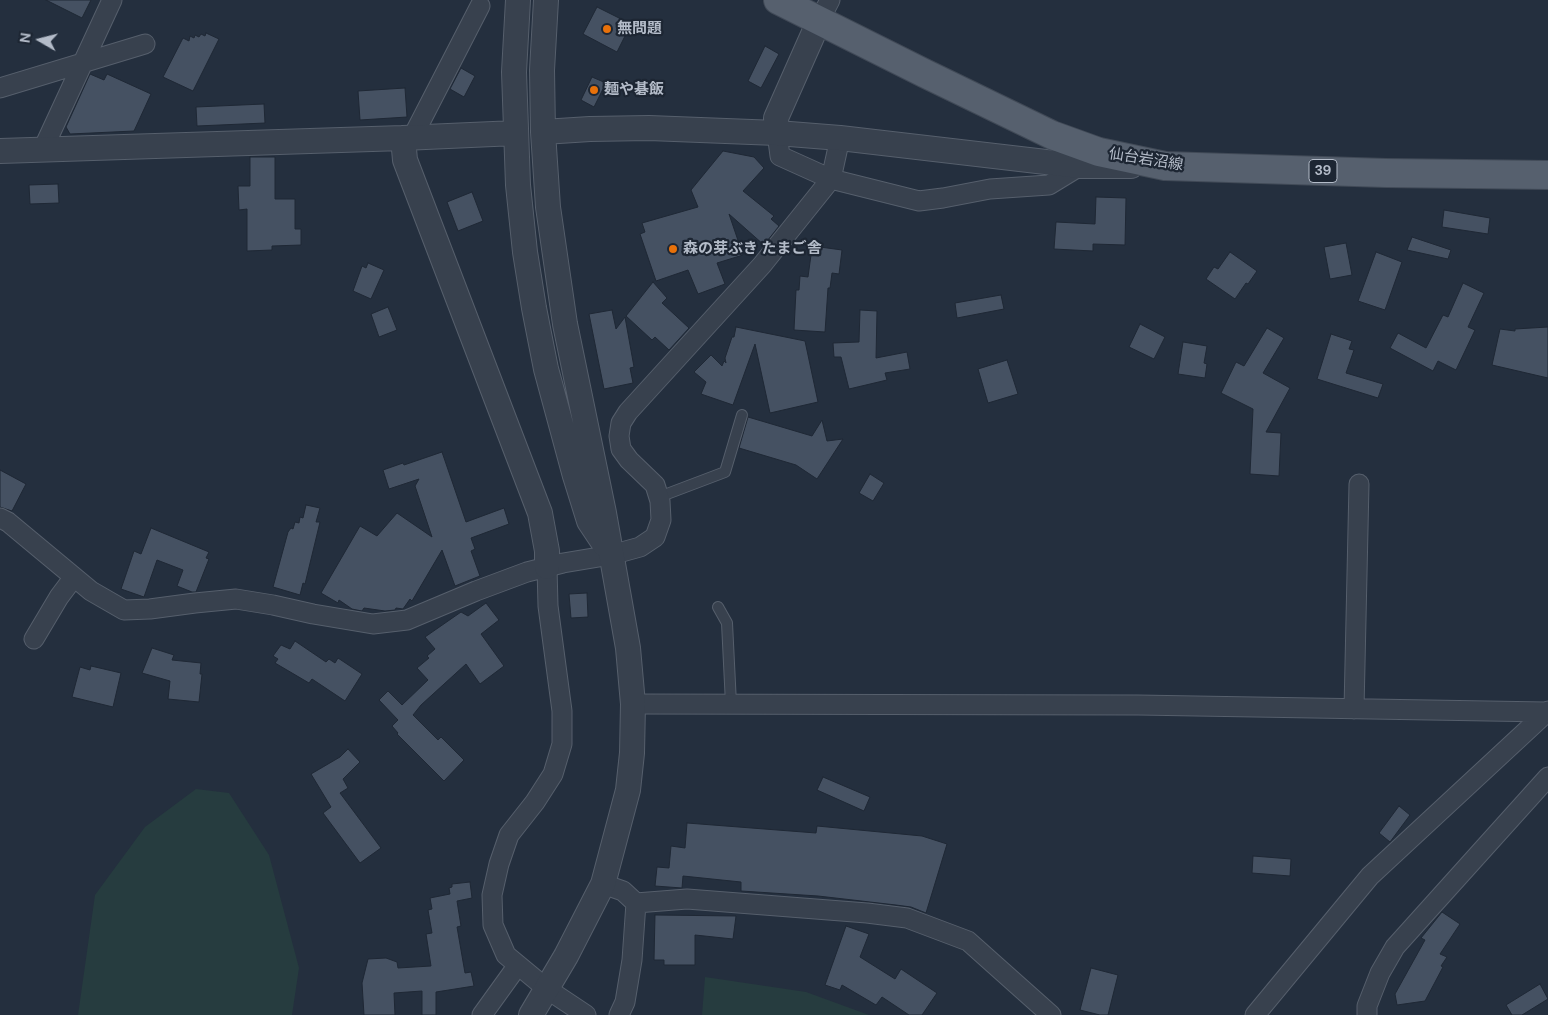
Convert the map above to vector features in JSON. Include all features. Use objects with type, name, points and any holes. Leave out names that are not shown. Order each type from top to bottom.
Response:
[{"type":"main road","name":"仙台岩沼線","points":[[778,0],[824,11],[1052,135],[1090,159],[1165,166],[1386,173],[1548,175]]},
{"type":"street","points":[[43,149],[112,0]]},
{"type":"street","points":[[518,0],[514,72],[518,185],[525,252],[546,369],[589,521],[611,555]]},
{"type":"street","points":[[531,1015],[566,956],[603,884],[628,790],[632,753],[633,704],[628,648],[565,324],[548,207],[543,132],[542,70],[546,0]]},
{"type":"street","points":[[480,6],[408,138],[405,160],[540,513],[546,550],[548,606],[562,711],[562,744],[553,774],[535,802],[509,836],[499,864],[492,895],[493,925],[506,955],[547,989],[586,1015]]},
{"type":"street","points":[[824,11],[776,118],[780,156],[831,179],[919,201],[990,189],[1049,185],[1090,159]]},
{"type":"street","points":[[0,88],[145,44]]},
{"type":"street","points":[[543,132],[649,128],[777,133],[1090,159]]},
{"type":"street","points":[[0,151],[516,133]]},
{"type":"street","points":[[0,518],[8,522],[91,590],[124,610],[150,610],[236,599],[373,624],[407,620],[527,572],[563,563],[611,555],[640,547],[655,537],[661,520],[659,497],[655,485],[629,460],[621,449],[619,436],[621,423],[628,412],[762,265],[831,179],[840,138]]},
{"type":"street","points":[[1354,709],[1359,484]]},
{"type":"street","points":[[34,639],[59,597],[74,577]]},
{"type":"street","points":[[633,704],[1138,705],[1547,712]]},
{"type":"street","points":[[1256,1015],[1370,876],[1547,712]]},
{"type":"street","points":[[1367,1015],[1367,1006],[1380,974],[1395,946],[1548,777]]},
{"type":"street","points":[[603,884],[623,891],[636,903],[687,898],[906,918],[968,941],[1051,1015]]},
{"type":"street","points":[[619,1015],[625,1002],[632,960],[636,903]]},
{"type":"street","points":[[482,1015],[518,965]]},
{"type":"lane","points":[[659,497],[725,472],[742,415]]},
{"type":"lane","points":[[718,607],[727,623],[731,704]]},
{"type":"green space","points":[[196,789],[229,793],[269,855],[299,968],[292,1015],[78,1015],[95,895],[145,827]]},
{"type":"green space","points":[[705,977],[806,992],[869,1015],[702,1015]]},
{"type":"building","points":[[46,0],[91,0],[82,18]]},
{"type":"building","name":"無問題","points":[[597,7],[631,24],[617,52],[583,34]]},
{"type":"building","points":[[206,33],[219,39],[193,91],[163,77],[183,38],[189,41],[190,36],[194,38],[195,35],[199,37],[201,34],[205,36]]},
{"type":"building","points":[[765,46],[779,54],[761,88],[748,81]]},
{"type":"building","points":[[461,68],[475,76],[464,97],[450,89]]},
{"type":"building","points":[[90,74],[104,80],[107,74],[151,94],[134,131],[70,134],[66,127]]},
{"type":"building","points":[[592,77],[606,83],[594,107],[581,100]]},
{"type":"building","points":[[405,88],[407,117],[360,120],[358,91]]},
{"type":"building","points":[[264,104],[265,123],[197,126],[196,107]]},
{"type":"building","points":[[723,151],[754,157],[764,168],[743,191],[774,216],[771,219],[779,226],[764,245],[729,214],[743,255],[717,263],[725,284],[698,294],[688,270],[656,281],[640,234],[645,232],[642,223],[698,207],[691,190]]},
{"type":"building","points":[[250,157],[275,157],[275,199],[295,199],[295,229],[301,229],[301,245],[272,246],[272,250],[247,251],[247,209],[239,210],[238,186],[250,186]]},
{"type":"building","points":[[58,184],[59,203],[30,204],[29,185]]},
{"type":"building","points":[[472,192],[483,221],[458,231],[447,202]]},
{"type":"building","points":[[1096,197],[1126,198],[1125,245],[1093,244],[1093,251],[1054,249],[1056,222],[1095,224]]},
{"type":"building","points":[[1444,210],[1490,218],[1488,234],[1442,227]]},
{"type":"building","points":[[1412,237],[1451,250],[1448,259],[1407,250]]},
{"type":"building","points":[[1346,243],[1352,275],[1330,279],[1324,247]]},
{"type":"building","points":[[820,247],[842,250],[839,274],[832,273],[830,288],[828,288],[825,332],[794,330],[796,290],[799,290],[800,276],[808,277],[811,255],[819,256]]},
{"type":"building","points":[[1230,252],[1257,271],[1235,299],[1206,279],[1214,267],[1218,269]]},
{"type":"building","points":[[1376,252],[1402,262],[1385,310],[1358,301]]},
{"type":"building","points":[[368,263],[384,270],[371,299],[353,291],[362,266],[366,268]]},
{"type":"building","points":[[653,282],[667,298],[662,303],[689,328],[669,350],[655,337],[652,340],[626,316]]},
{"type":"building","points":[[1463,283],[1484,293],[1468,327],[1475,330],[1456,370],[1438,361],[1433,371],[1390,348],[1398,333],[1426,348],[1443,315],[1448,317]]},
{"type":"building","points":[[1001,295],[1004,309],[957,318],[955,303]]},
{"type":"building","points":[[388,307],[397,330],[379,337],[371,314]]},
{"type":"building","points":[[612,310],[616,329],[625,317],[634,367],[630,368],[633,383],[604,389],[589,314]]},
{"type":"building","points":[[860,310],[877,311],[876,358],[907,352],[910,369],[885,373],[887,380],[849,389],[841,357],[834,357],[833,343],[859,342]]},
{"type":"building","points":[[1140,324],[1165,337],[1154,359],[1129,347]]},
{"type":"building","points":[[736,327],[805,341],[818,402],[770,413],[755,344],[733,405],[701,394],[706,382],[694,372],[711,355],[722,366],[724,361],[726,363],[725,358]]},
{"type":"building","points":[[1548,327],[1548,378],[1492,365],[1500,329],[1515,331],[1515,329]]},
{"type":"building","points":[[1267,328],[1284,338],[1263,373],[1290,388],[1266,432],[1281,433],[1279,476],[1250,474],[1253,409],[1221,393],[1236,362],[1244,366]]},
{"type":"building","points":[[1331,334],[1352,341],[1349,349],[1354,350],[1346,373],[1383,384],[1378,398],[1317,379]]},
{"type":"building","points":[[1183,342],[1207,346],[1204,363],[1207,364],[1205,378],[1178,374]]},
{"type":"building","points":[[1007,360],[1018,394],[988,403],[978,369]]},
{"type":"building","points":[[748,417],[812,436],[822,420],[827,441],[843,439],[817,479],[796,465],[739,448]]},
{"type":"building","points":[[442,452],[466,522],[504,508],[509,524],[471,538],[475,549],[471,551],[480,576],[455,586],[442,550],[412,601],[410,599],[403,609],[396,608],[395,610],[385,611],[364,608],[362,611],[352,609],[339,600],[338,603],[321,593],[360,526],[377,536],[397,513],[432,537],[415,486],[419,479],[389,489],[383,470]]},
{"type":"building","points":[[0,470],[26,484],[12,511],[0,507]]},
{"type":"building","points":[[870,474],[884,483],[873,501],[859,493]]},
{"type":"building","points":[[306,505],[320,508],[316,522],[320,522],[305,584],[303,583],[300,595],[273,587],[288,532],[291,528],[293,529],[295,522],[299,523],[300,517],[303,518]]},
{"type":"building","points":[[151,528],[209,552],[206,558],[209,559],[196,592],[177,586],[183,570],[157,560],[144,597],[121,589],[134,551],[141,554]]},
{"type":"building","points":[[587,593],[588,617],[571,618],[569,594]]},
{"type":"building","points":[[486,603],[499,620],[481,634],[504,666],[480,684],[466,664],[421,705],[413,715],[438,740],[441,737],[464,760],[444,781],[397,734],[392,726],[398,720],[379,700],[388,691],[402,705],[428,680],[417,668],[429,658],[427,656],[435,649],[425,637],[461,612],[468,616]]},
{"type":"building","points":[[295,641],[326,662],[329,659],[335,663],[338,658],[362,674],[345,701],[312,679],[309,683],[275,663],[278,659],[273,656],[281,645],[290,649]]},
{"type":"building","points":[[152,648],[174,655],[172,660],[201,663],[200,674],[202,674],[199,702],[168,699],[170,681],[142,673]]},
{"type":"building","points":[[91,666],[121,673],[113,707],[72,697],[80,667],[90,670]]},
{"type":"building","points":[[348,749],[360,762],[343,779],[348,788],[340,793],[381,848],[360,863],[323,813],[331,807],[311,774],[340,757]]},
{"type":"building","points":[[823,777],[870,797],[864,811],[817,790]]},
{"type":"building","points":[[1399,806],[1410,815],[1390,842],[1379,833]]},
{"type":"building","points":[[687,823],[816,833],[817,826],[922,836],[947,844],[926,913],[911,907],[896,905],[818,896],[741,891],[741,882],[683,876],[682,888],[655,886],[657,867],[669,868],[671,846],[685,848]]},
{"type":"building","points":[[1253,856],[1291,859],[1290,876],[1252,873]]},
{"type":"building","points":[[470,882],[472,898],[457,901],[461,926],[457,927],[465,973],[471,972],[474,986],[436,992],[436,1015],[422,1015],[422,991],[394,993],[395,1015],[364,1015],[362,983],[368,959],[386,958],[397,962],[398,968],[431,966],[426,934],[432,933],[428,910],[432,909],[430,898],[450,894],[449,888],[452,887],[452,884]]},
{"type":"building","points":[[1442,912],[1460,924],[1440,954],[1447,957],[1441,966],[1443,967],[1425,1001],[1397,1005],[1395,994],[1425,940],[1421,938]]},
{"type":"building","points":[[655,915],[736,916],[733,939],[695,935],[695,965],[664,965],[664,960],[654,960]]},
{"type":"building","points":[[846,926],[869,934],[860,957],[895,979],[901,969],[937,993],[922,1015],[909,1015],[882,997],[876,1005],[842,985],[840,990],[825,985]]},
{"type":"building","points":[[1091,968],[1118,975],[1108,1015],[1080,1010]]},
{"type":"building","points":[[1540,984],[1548,999],[1522,1015],[1512,1015],[1506,1005]]},
{"type":"place","name":"無問題","points":[[607,29]]},
{"type":"place","name":"麺や碁飯","points":[[594,90]]},
{"type":"place","name":"森の芽ぶき たまご舎","points":[[673,249]]}]
